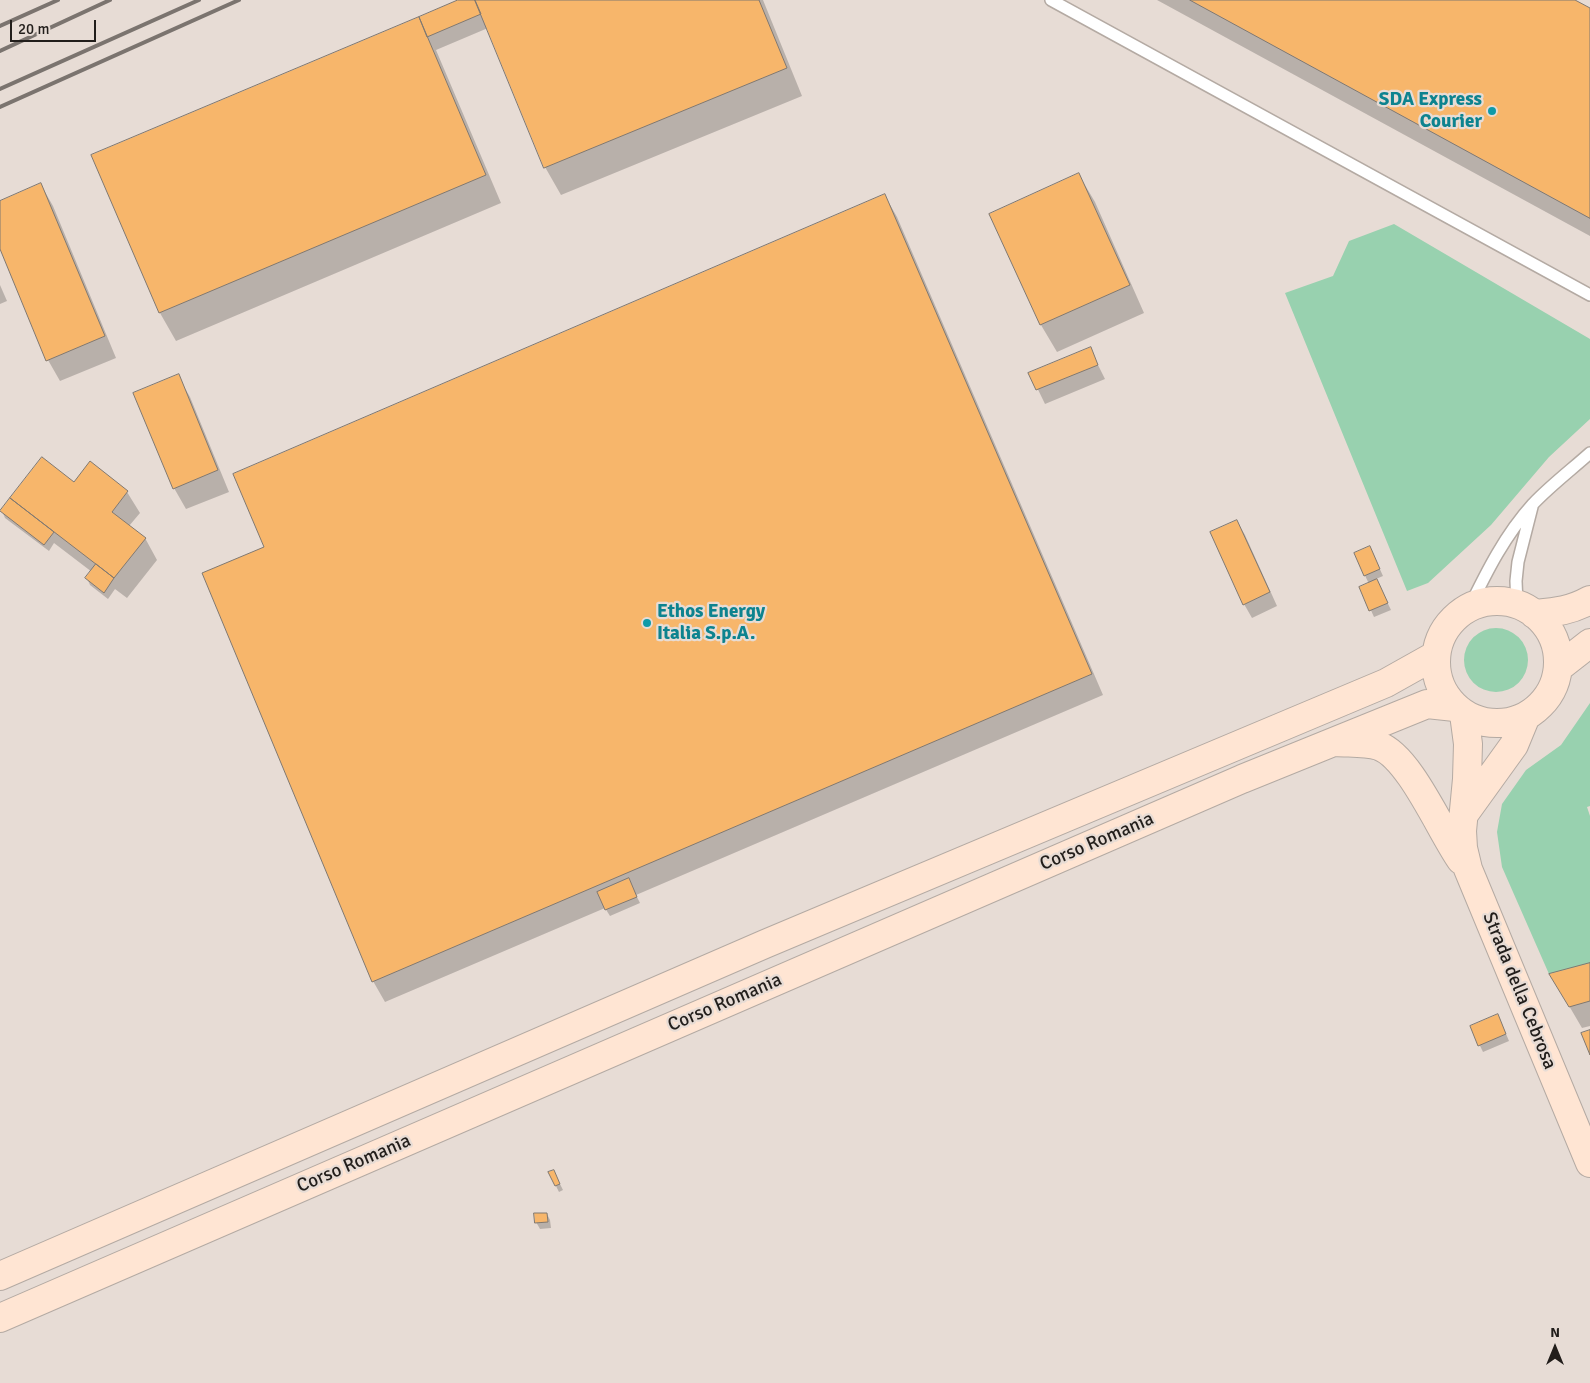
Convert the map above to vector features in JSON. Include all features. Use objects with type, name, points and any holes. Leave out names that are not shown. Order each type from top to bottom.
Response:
[{"type":"main road","points":[[1525,609],[1546,627],[1556,646],[1558,668],[1553,686],[1542,702],[1526,716],[1502,723],[1487,723],[1474,719],[1459,710],[1442,691],[1437,674],[1436,655],[1440,638],[1450,623],[1469,608],[1480,604],[1505,602],[1525,609],[1561,612],[1590,600]]},
{"type":"main road","points":[[1558,668],[1590,644]]},
{"type":"main road","name":"Corso Romania","points":[[0,1276],[774,940],[1386,683],[1436,655]]},
{"type":"main road","name":"Corso Romania","points":[[0,1318],[1162,813],[1332,742],[1427,704],[1459,710]]},
{"type":"main road","name":"Strada della Cebrosa","points":[[1459,710],[1468,744],[1462,831],[1468,869],[1590,1163]]},
{"type":"main road","points":[[1464,814],[1514,745],[1526,716]]},
{"type":"main road","points":[[1332,742],[1379,746],[1403,765],[1468,869]]},
{"type":"lane","points":[[1051,0],[1590,295]]},
{"type":"lane","points":[[1469,608],[1487,569],[1512,530],[1534,503],[1590,453]]},
{"type":"lane","points":[[1525,609],[1516,581],[1518,562],[1534,503]]},
{"type":"green space","points":[[1394,224],[1590,339],[1590,419],[1549,457],[1491,525],[1428,583],[1407,591],[1285,293],[1333,276],[1349,241]]},
{"type":"green space","points":[[1496,628],[1514,634],[1522,642],[1528,660],[1522,678],[1514,686],[1496,692],[1478,686],[1470,678],[1464,660],[1470,642],[1478,634]]},
{"type":"green space","points":[[1590,703],[1590,806],[1587,807],[1590,816],[1590,964],[1549,974],[1502,867],[1497,832],[1502,804],[1526,770],[1561,745]]},
{"type":"building","points":[[458,0],[475,0],[481,14],[427,37],[419,17]]},
{"type":"building","points":[[475,0],[759,0],[787,68],[544,168]]},
{"type":"building","name":"SDA Express Courier","points":[[1190,0],[1575,0],[1590,8],[1590,218]]},
{"type":"building","points":[[419,17],[486,175],[159,313],[91,155]]},
{"type":"building","points":[[1079,173],[1130,285],[1040,325],[989,214]]},
{"type":"building","points":[[41,183],[105,336],[46,361],[0,249],[0,201]]},
{"type":"building","name":"Ethos Energy Italia S.p.A.","points":[[885,194],[1092,674],[372,982],[202,573],[264,547],[233,474]]},
{"type":"building","points":[[1091,347],[1098,365],[1036,390],[1028,373]]},
{"type":"building","points":[[179,374],[218,470],[173,489],[133,393]]},
{"type":"building","points":[[42,457],[74,482],[90,461],[128,491],[112,512],[146,538],[114,578],[10,498]]},
{"type":"building","points":[[10,498],[54,532],[44,545],[0,511]]},
{"type":"building","points":[[1237,520],[1270,592],[1243,605],[1210,532]]},
{"type":"building","points":[[1370,546],[1380,569],[1364,576],[1354,553]]},
{"type":"building","points":[[96,564],[114,578],[104,593],[85,578]]},
{"type":"building","points":[[1377,579],[1388,603],[1369,611],[1359,587]]},
{"type":"building","points":[[629,878],[637,897],[605,910],[597,892]]},
{"type":"building","points":[[1590,963],[1590,1001],[1569,1007],[1549,974]]},
{"type":"building","points":[[1498,1014],[1506,1034],[1478,1046],[1470,1026]]},
{"type":"building","points":[[1590,1030],[1590,1055],[1581,1033]]},
{"type":"building","points":[[554,1170],[560,1184],[555,1186],[548,1172]]},
{"type":"building","points":[[534,1213],[547,1213],[548,1222],[535,1223]]},
{"type":"railway","points":[[0,26],[58,0]]},
{"type":"railway","points":[[0,51],[110,0]]},
{"type":"railway","points":[[0,89],[199,0]]},
{"type":"railway","points":[[0,107],[239,0]]},
{"type":"place","name":"SDA Express Courier","points":[[1492,111]]},
{"type":"place","name":"Ethos Energy Italia S.p.A.","points":[[647,623]]}]
